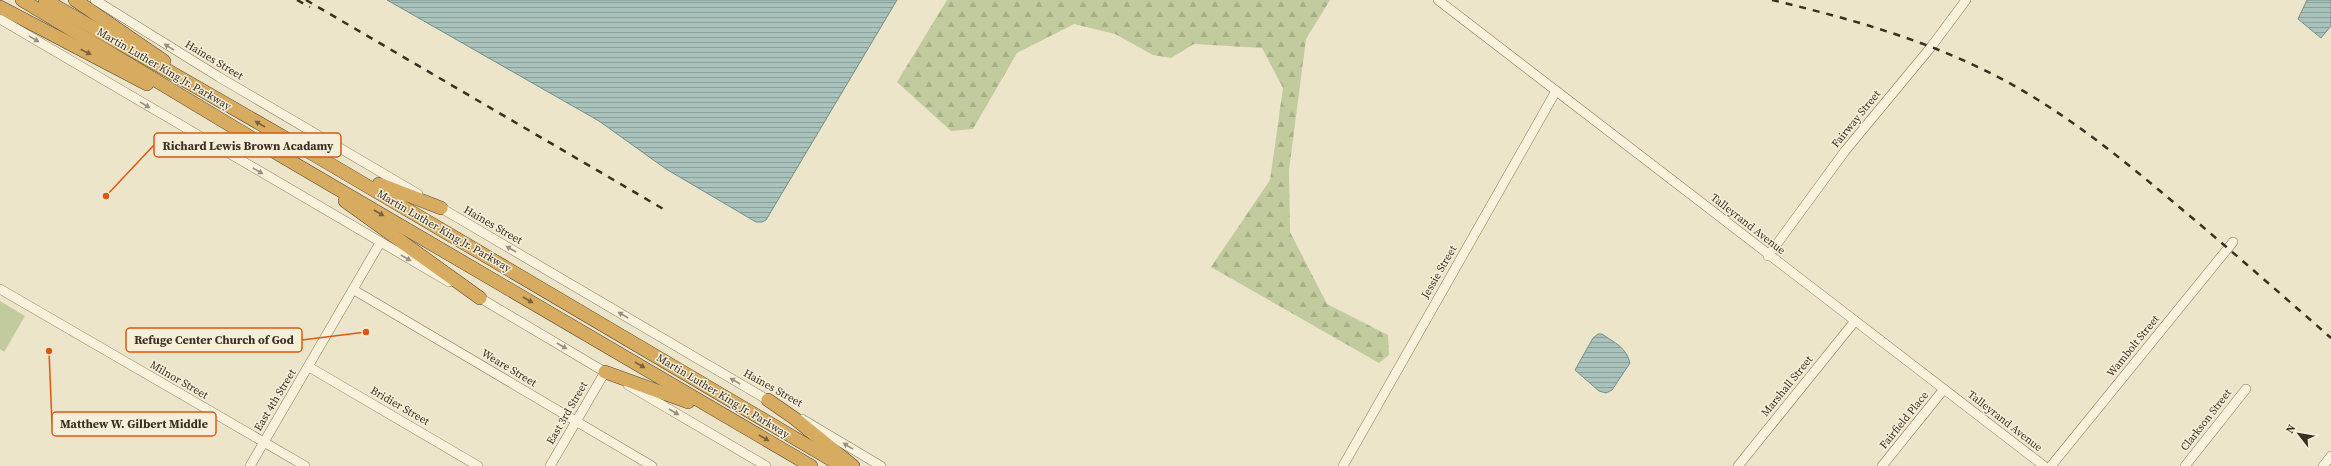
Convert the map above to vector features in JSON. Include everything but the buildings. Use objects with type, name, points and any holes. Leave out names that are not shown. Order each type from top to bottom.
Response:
[{"type":"highway","name":"Martin Luther King Jr. Parkway","points":[[22,0],[285,158],[811,466]]},
{"type":"highway","name":"Martin Luther King Jr. Parkway","points":[[45,0],[318,157],[842,466]]},
{"type":"highway","points":[[75,0],[160,58],[186,81]]},
{"type":"highway","points":[[1,11],[246,134]]},
{"type":"highway","points":[[318,157],[402,195],[441,208]]},
{"type":"highway","points":[[285,158],[480,298]]},
{"type":"highway","points":[[605,372],[664,392],[747,428]]},
{"type":"highway","points":[[768,400],[799,422],[853,466]]},
{"type":"street","name":"Haines Street","points":[[95,0],[219,77],[881,466]]},
{"type":"street","name":"Talleyrand Avenue","points":[[1438,0],[1768,256],[2044,466]]},
{"type":"street","name":"Fairway Street","points":[[1768,256],[1845,151],[1931,47],[1966,0]]},
{"type":"street","points":[[1,11],[380,243],[480,298],[766,466]]},
{"type":"street","name":"Jessie Street","points":[[1343,466],[1556,91]]},
{"type":"street","name":"Wambolt Street","points":[[2051,466],[2233,242]]},
{"type":"street","name":"East 4th Street","points":[[250,466],[354,290],[380,243]]},
{"type":"street","name":"Milnor Street","points":[[0,289],[305,466]]},
{"type":"street","name":"Weare Street","points":[[354,290],[652,466]]},
{"type":"street","name":"Marshall Street","points":[[1738,466],[1855,321]]},
{"type":"street","name":"Bridier Street","points":[[309,367],[478,466]]},
{"type":"street","name":"East 3rd Street","points":[[550,466],[605,372]]},
{"type":"street","name":"Fairfield Place","points":[[1882,466],[1944,389]]},
{"type":"street","name":"Clarkson Street","points":[[2185,466],[2246,389]]},
{"type":"street","points":[[2323,466],[2331,456]]},
{"type":"green space","points":[[947,0],[1330,0],[1306,39],[1289,170],[1290,232],[1327,304],[1388,335],[1389,355],[1379,363],[1211,267],[1270,180],[1283,88],[1262,48],[1194,44],[1171,58],[1153,55],[1115,34],[1074,24],[1017,53],[973,129],[951,131],[897,82]]},
{"type":"green space","points":[[0,301],[25,316],[4,352],[0,349]]},
{"type":"water","points":[[387,0],[897,0],[766,220],[756,222],[666,169],[599,121]]},
{"type":"water","points":[[2307,0],[2331,0],[2331,26],[2321,38],[2298,19]]},
{"type":"water","points":[[1598,334],[1602,334],[1623,349],[1630,363],[1612,390],[1606,393],[1599,391],[1575,370],[1593,338]]},
{"type":"railway","points":[[297,0],[310,7]]},
{"type":"railway","points":[[306,0],[665,210]]},
{"type":"railway","points":[[1772,0],[1878,28],[1929,46],[1980,68],[2035,98],[2087,133],[2136,171],[2331,338]]},
{"type":"place","name":"Richard Lewis Brown Acadamy","points":[[106,196]]},
{"type":"place","name":"Refuge Center Church of God","points":[[366,332]]},
{"type":"place","name":"Matthew W. Gilbert Middle","points":[[49,351]]}]
